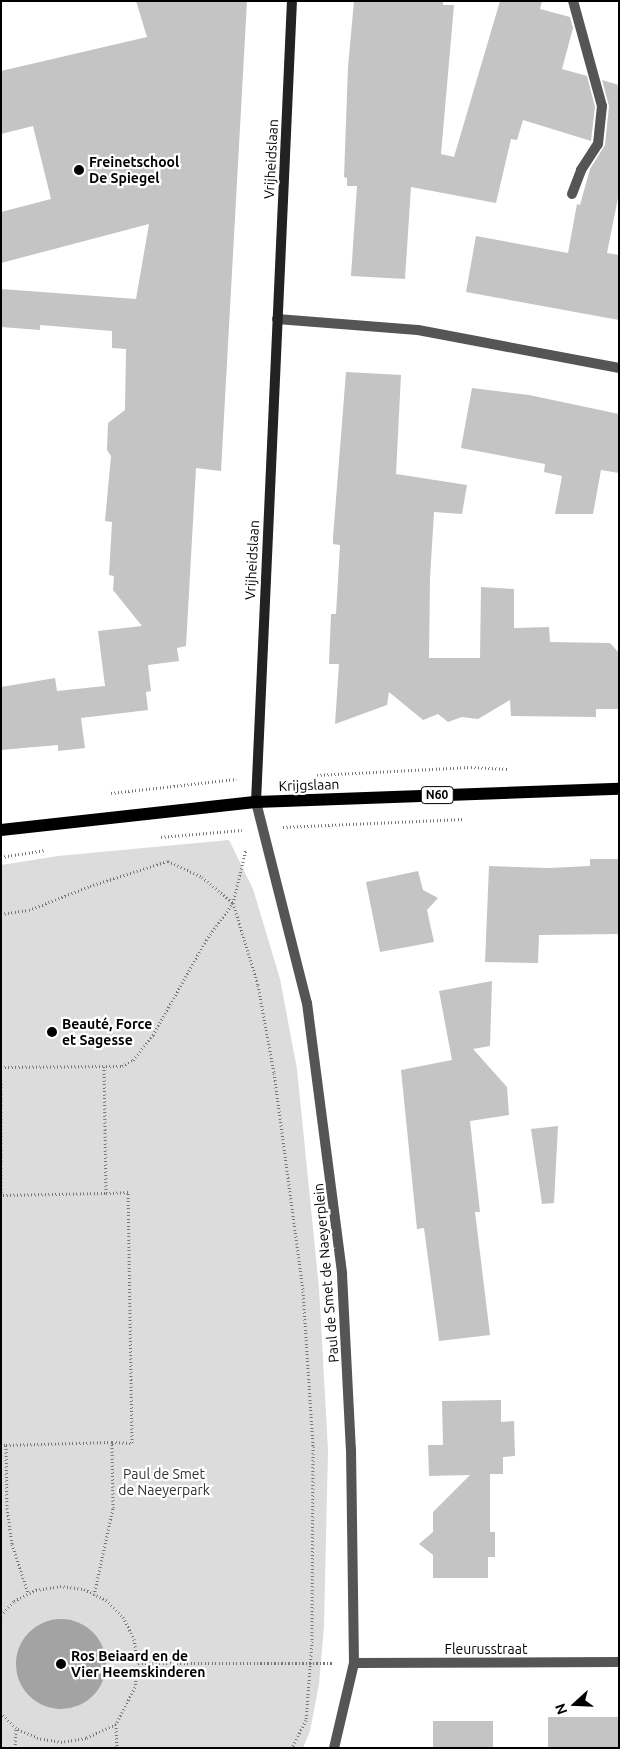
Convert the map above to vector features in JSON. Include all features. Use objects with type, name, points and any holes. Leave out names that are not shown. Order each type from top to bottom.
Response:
[{"type":"main road","name":"Krijgslaan","points":[[1,830],[256,802],[619,789]]},
{"type":"street","name":"Vrijheidslaan","points":[[256,802],[292,1]]},
{"type":"street","points":[[572,194],[580,170],[598,144],[602,106],[573,1]]},
{"type":"street","points":[[277,319],[418,330],[619,368]]},
{"type":"street","name":"Paul de Smet de Naeyerplein","points":[[256,802],[308,1003],[342,1274],[351,1449],[354,1663],[334,1748]]},
{"type":"street","name":"Fleurusstraat","points":[[354,1663],[619,1662]]},
{"type":"path","points":[[156,838],[222,832]]},
{"type":"path","points":[[1,1067],[122,1066],[133,1060],[153,1035],[206,940],[233,903],[244,849],[266,846]]},
{"type":"path","points":[[1,857],[48,849]]},
{"type":"path","points":[[1,914],[29,910],[90,886],[168,861],[202,877],[233,903],[258,984],[274,1073],[303,1291],[313,1446],[311,1663],[306,1720],[292,1748]]},
{"type":"path","points":[[104,1066],[106,1193]]},
{"type":"path","points":[[1,1080],[2,1194],[128,1192],[132,1443],[1,1445]]},
{"type":"path","points":[[94,1595],[113,1508],[112,1442]]},
{"type":"path","points":[[6,1445],[7,1508],[12,1544],[28,1594]]},
{"type":"path","points":[[1,1615],[28,1594],[60,1586],[84,1590],[106,1600],[123,1617],[134,1639],[138,1663],[135,1687],[116,1724],[117,1748]]},
{"type":"path","points":[[138,1663],[311,1663]]},
{"type":"path","points":[[1,1713],[16,1728],[38,1738],[62,1742],[86,1738],[116,1724]]},
{"type":"path","points":[[15,1748],[16,1728]]},
{"type":"green space","name":"Paul de Smet de Naeyerpark","points":[[229,840],[253,889],[280,979],[297,1069],[319,1288],[328,1450],[324,1626],[319,1684],[310,1731],[303,1748],[1,1748],[1,865],[58,856]]},
{"type":"shaded area","points":[[61,1619],[78,1623],[93,1632],[102,1647],[106,1664],[102,1681],[93,1696],[78,1705],[61,1709],[44,1705],[29,1696],[20,1681],[16,1664],[20,1647],[29,1632],[44,1623]]},
{"type":"building","points":[[136,1],[247,1],[221,471],[196,468],[186,646],[177,648],[179,661],[148,665],[151,691],[146,692],[148,710],[81,718],[85,748],[58,751],[58,745],[1,750],[1,687],[55,678],[57,691],[105,686],[98,631],[142,626],[113,590],[114,576],[109,575],[112,522],[105,521],[111,456],[107,450],[108,423],[125,410],[126,349],[112,348],[112,331],[40,325],[40,330],[1,327],[1,289],[136,299],[149,224],[1,263],[1,212],[51,199],[33,126],[1,134],[1,71],[147,37]]},
{"type":"building","points":[[354,1],[443,1],[443,5],[454,5],[441,154],[454,157],[500,1],[542,1],[540,9],[570,17],[573,28],[562,69],[587,76],[595,107],[591,141],[523,120],[517,140],[511,139],[496,203],[411,187],[405,279],[351,276],[357,186],[347,186],[347,178],[344,177],[348,67]]},
{"type":"building","points":[[602,80],[619,85],[619,193],[607,253],[619,255],[619,320],[466,292],[476,236],[568,253],[577,204],[580,205],[590,169],[605,145],[609,106]]},
{"type":"building","points":[[346,372],[401,375],[396,474],[467,485],[462,514],[434,512],[430,578],[429,658],[480,658],[481,587],[514,589],[514,628],[549,627],[550,642],[610,643],[619,653],[619,709],[596,709],[596,717],[511,716],[510,700],[478,719],[462,717],[448,722],[438,714],[423,720],[389,692],[387,705],[335,724],[339,664],[329,664],[331,614],[336,614],[340,545],[333,544],[333,537]]},
{"type":"building","points":[[472,388],[529,395],[619,414],[619,473],[601,470],[593,514],[555,514],[562,476],[544,472],[545,464],[461,448]]},
{"type":"building","points":[[590,859],[619,859],[619,934],[539,935],[538,963],[485,962],[489,866],[549,868],[590,866]]},
{"type":"building","points":[[418,871],[423,890],[438,898],[427,910],[434,942],[380,952],[366,882]]},
{"type":"building","points":[[492,981],[490,1046],[473,1049],[507,1087],[509,1115],[470,1121],[480,1212],[475,1212],[490,1335],[439,1341],[424,1228],[417,1229],[401,1070],[452,1060],[439,991]]},
{"type":"building","points":[[558,1126],[554,1203],[542,1204],[531,1129]]},
{"type":"building","points":[[501,1400],[501,1422],[514,1421],[515,1456],[503,1457],[503,1474],[490,1474],[490,1532],[495,1532],[495,1557],[488,1557],[488,1578],[433,1578],[433,1555],[419,1544],[433,1532],[433,1512],[470,1475],[429,1476],[428,1445],[443,1445],[442,1401]]},
{"type":"building","points":[[548,1717],[619,1717],[619,1748],[548,1748]]},
{"type":"building","points":[[433,1721],[493,1721],[493,1748],[433,1748]]},
{"type":"place","name":"Freinetschool De Spiegel","points":[[79,170]]},
{"type":"place","name":"Beauté, Force et Sagesse","points":[[52,1032]]},
{"type":"place","name":"Ros Beiaard en de Vier Heemskinderen","points":[[61,1664]]}]
